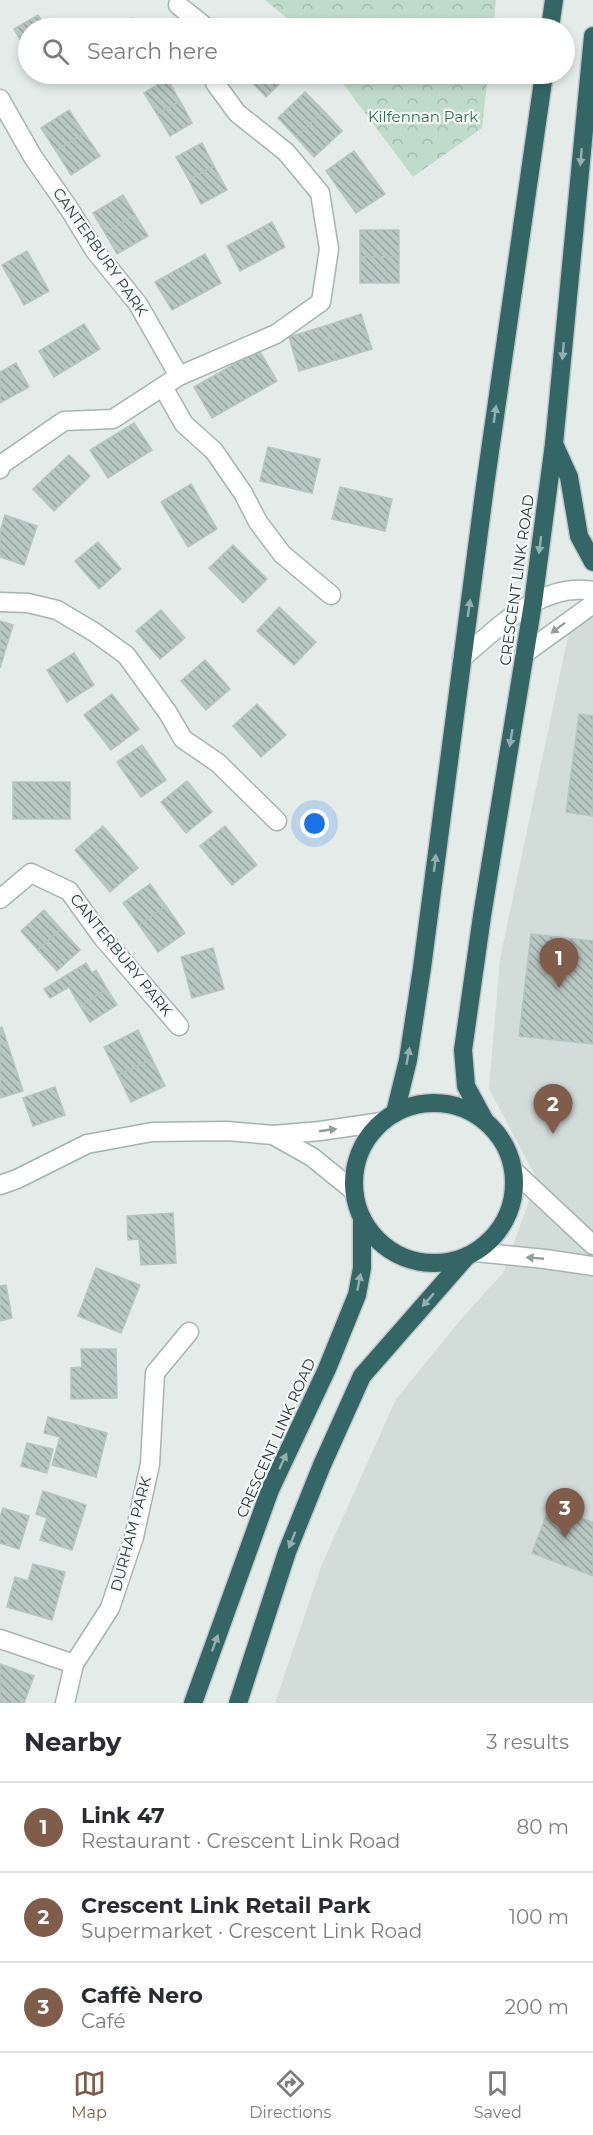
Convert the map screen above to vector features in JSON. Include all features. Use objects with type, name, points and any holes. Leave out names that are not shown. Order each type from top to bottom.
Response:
[{"type":"highway","points":[[551,18],[554,0]]},
{"type":"highway","name":"CRESCENT LINK ROAD","points":[[238,1703],[287,1552],[322,1465],[362,1376],[471,1254],[491,1240],[508,1215],[514,1193],[514,1171],[504,1142],[485,1121],[466,1086],[463,1050],[482,916],[533,603],[554,444],[593,36]]},
{"type":"highway","name":"CRESCENT LINK ROAD","points":[[388,1118],[408,1060],[422,968],[462,658],[543,84]]},
{"type":"highway","points":[[554,444],[569,477],[579,536],[593,562]]},
{"type":"highway","name":"CRESCENT LINK ROAD","points":[[471,1254],[440,1263],[411,1260],[387,1248],[373,1235],[362,1218],[354,1191],[355,1168],[358,1156],[370,1135],[388,1118],[406,1108],[442,1103],[465,1109],[485,1121]]},
{"type":"highway","name":"CRESCENT LINK ROAD","points":[[193,1703],[270,1490],[327,1369],[357,1295],[362,1268],[362,1218]]},
{"type":"street","points":[[178,5],[194,18]]},
{"type":"street","points":[[1,464],[64,421],[113,419],[179,376],[276,334],[321,302],[329,249],[320,193],[286,152],[237,113],[216,84]]},
{"type":"street","name":"CANTERBURY PARK","points":[[0,99],[33,158],[70,210],[95,251],[138,304],[179,376]]},
{"type":"street","points":[[163,387],[184,424],[214,451],[243,493],[258,522],[282,554],[331,595]]},
{"type":"street","points":[[462,658],[510,617],[533,603],[568,590],[593,591]]},
{"type":"street","points":[[0,602],[28,603],[57,610],[126,655],[168,713],[183,739],[218,763],[277,821]]},
{"type":"street","points":[[524,654],[593,604]]},
{"type":"street","name":"CANTERBURY PARK","points":[[0,899],[31,873],[69,891],[103,938],[179,1026]]},
{"type":"street","points":[[0,1185],[17,1179],[87,1144],[152,1132],[227,1131],[273,1135],[320,1131],[388,1118]]},
{"type":"street","points":[[273,1135],[312,1157],[354,1191]]},
{"type":"street","points":[[514,1171],[593,1245]]},
{"type":"street","points":[[471,1254],[545,1258],[593,1266]]},
{"type":"street","name":"DURHAM PARK","points":[[65,1703],[74,1664],[110,1608],[134,1538],[150,1464],[155,1373],[189,1332]]},
{"type":"street","points":[[0,1639],[74,1664]]},
{"type":"shaded area","points":[[593,616],[593,1703],[275,1703],[322,1564],[396,1399],[463,1317],[503,1273],[537,1179],[489,1089],[500,959],[572,617]]},
{"type":"green space","points":[[265,0],[496,0],[494,18],[287,18]]},
{"type":"green space","name":"Kilfennan Park","points":[[343,84],[487,84],[482,128],[413,177]]},
{"type":"building","points":[[159,84],[170,84],[180,101],[157,114],[144,93]]},
{"type":"building","points":[[254,84],[280,84],[266,97]]},
{"type":"building","points":[[305,92],[324,111],[296,137],[278,118]]},
{"type":"building","points":[[180,101],[192,123],[170,136],[157,114]]},
{"type":"building","points":[[69,110],[84,133],[56,151],[41,128]]},
{"type":"building","points":[[324,111],[342,131],[314,157],[296,137]]},
{"type":"building","points":[[84,133],[100,156],[71,175],[56,151]]},
{"type":"building","points":[[202,143],[214,166],[189,180],[176,157]]},
{"type":"building","points":[[354,151],[385,194],[356,213],[326,171]]},
{"type":"building","points":[[214,166],[227,190],[201,204],[189,180]]},
{"type":"building","points":[[123,195],[135,215],[105,233],[93,213]]},
{"type":"building","points":[[135,215],[148,236],[117,254],[105,233]]},
{"type":"building","points":[[272,222],[285,247],[240,271],[227,246]]},
{"type":"building","points":[[360,230],[399,230],[399,257],[360,257]]},
{"type":"building","points":[[27,251],[49,291],[24,305],[2,265]]},
{"type":"building","points":[[205,254],[221,283],[172,310],[155,282]]},
{"type":"building","points":[[360,257],[399,257],[399,283],[360,283]]},
{"type":"building","points":[[361,314],[372,349],[336,360],[325,326]]},
{"type":"building","points":[[84,324],[100,349],[54,377],[39,351]]},
{"type":"building","points":[[325,326],[336,360],[299,371],[289,337]]},
{"type":"building","points":[[259,350],[277,381],[212,418],[194,387]]},
{"type":"building","points":[[16,363],[29,387],[0,403],[0,372]]},
{"type":"building","points":[[134,423],[152,450],[108,478],[90,450]]},
{"type":"building","points":[[268,447],[320,459],[312,493],[260,481]]},
{"type":"building","points":[[69,455],[90,476],[54,511],[33,489]]},
{"type":"building","points":[[191,484],[217,529],[188,547],[161,502]]},
{"type":"building","points":[[340,487],[392,499],[385,531],[332,519]]},
{"type":"building","points":[[5,515],[37,526],[24,565],[0,557],[0,532]]},
{"type":"building","points":[[98,542],[121,569],[99,589],[75,561]]},
{"type":"building","points":[[233,545],[267,579],[243,603],[209,568]]},
{"type":"building","points":[[279,607],[316,642],[294,665],[257,631]]},
{"type":"building","points":[[161,610],[185,638],[160,659],[136,631]]},
{"type":"building","points":[[0,621],[13,625],[0,668]]},
{"type":"building","points":[[74,653],[94,685],[67,702],[47,670]]},
{"type":"building","points":[[205,660],[230,689],[206,710],[181,681]]},
{"type":"building","points":[[112,694],[139,729],[111,750],[84,715]]},
{"type":"building","points":[[257,704],[286,735],[261,757],[233,726]]},
{"type":"building","points":[[579,714],[593,716],[593,816],[566,812]]},
{"type":"building","points":[[142,745],[166,780],[141,797],[117,762]]},
{"type":"building","points":[[187,781],[212,812],[186,833],[161,802]]},
{"type":"building","points":[[13,782],[70,782],[70,819],[13,819]]},
{"type":"building","points":[[103,826],[138,868],[110,892],[75,850]]},
{"type":"building","points":[[225,826],[257,865],[232,885],[200,846]]},
{"type":"building","points":[[150,884],[166,906],[139,925],[123,903]]},
{"type":"building","points":[[166,906],[185,933],[158,952],[139,925]]},
{"type":"building","points":[[44,910],[61,929],[38,950],[21,931]]},
{"type":"building","points":[[61,929],[80,950],[57,971],[38,950]]},
{"type":"building","points":[[531,934],[593,941],[593,1044],[519,1036]]},
{"type":"building","points":[[213,948],[224,989],[192,998],[181,957]]},
{"type":"building","points":[[86,963],[92,973],[96,970],[107,989],[80,1006],[69,987],[50,998],[44,989]]},
{"type":"building","points":[[107,989],[117,1005],[90,1022],[80,1006]]},
{"type":"building","points":[[2,1027],[23,1091],[0,1098],[0,1028]]},
{"type":"building","points":[[138,1030],[152,1059],[118,1075],[104,1047]]},
{"type":"building","points":[[152,1059],[165,1086],[131,1102],[118,1075]]},
{"type":"building","points":[[55,1087],[65,1115],[33,1126],[23,1098]]},
{"type":"building","points":[[173,1213],[176,1263],[141,1265],[139,1239],[128,1240],[127,1216]]},
{"type":"building","points":[[96,1268],[140,1285],[121,1333],[78,1316]]},
{"type":"building","points":[[6,1285],[12,1318],[0,1321],[0,1286]]},
{"type":"building","points":[[81,1349],[116,1349],[117,1398],[71,1399],[71,1368],[82,1367]]},
{"type":"building","points":[[48,1417],[107,1433],[96,1477],[52,1465],[60,1437],[44,1433]]},
{"type":"building","points":[[27,1443],[53,1449],[47,1473],[21,1466]]},
{"type":"building","points":[[43,1491],[86,1505],[72,1550],[40,1540],[47,1518],[36,1514]]},
{"type":"building","points":[[3,1508],[29,1516],[19,1549],[0,1543],[0,1517]]},
{"type":"building","points":[[549,1508],[593,1522],[593,1576],[532,1553]]},
{"type":"building","points":[[33,1564],[65,1572],[52,1620],[7,1607],[15,1577],[28,1581]]},
{"type":"building","points":[[0,1664],[34,1676],[24,1703],[0,1703]]},
{"type":"place","name":"Link 47","points":[[559,988]]},
{"type":"place","name":"Crescent Link Retail Park","points":[[553,1134]]},
{"type":"place","name":"Caffè Nero","points":[[565,1538]]}]
